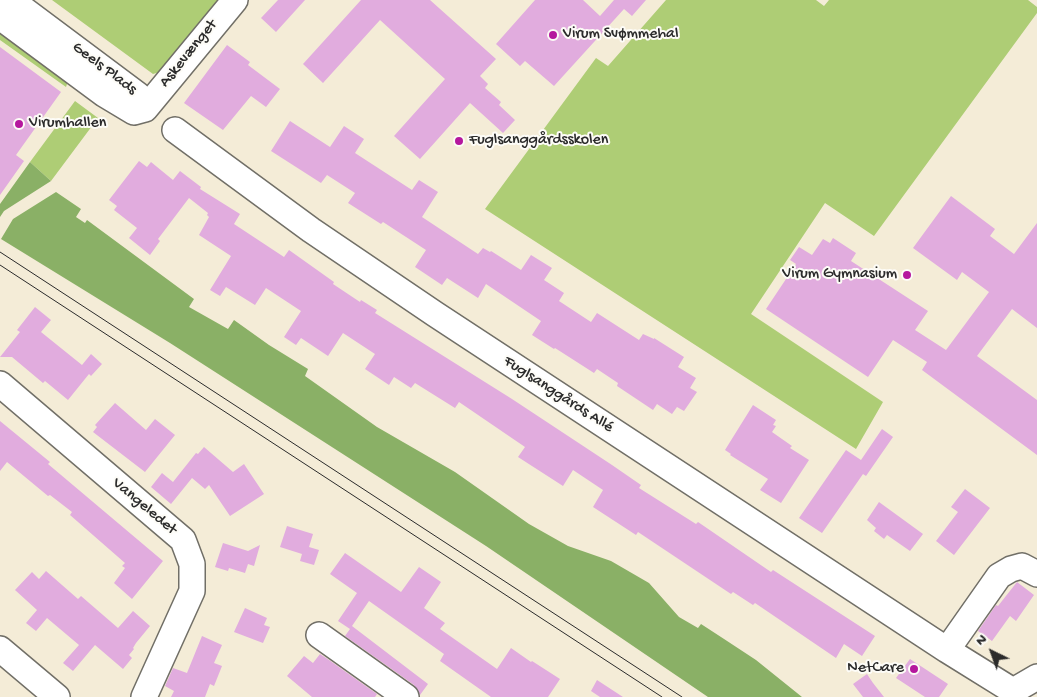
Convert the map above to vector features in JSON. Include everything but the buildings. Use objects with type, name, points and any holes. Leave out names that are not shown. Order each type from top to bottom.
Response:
[{"type":"street","name":"Geels Plads","points":[[0,17],[127,110],[134,112],[145,109],[138,94],[11,0]]},
{"type":"street","name":"Askevænget","points":[[145,109],[235,0]]},
{"type":"street","name":"Fuglsanggårds Allé","points":[[175,130],[310,230],[434,314],[947,650],[1009,694],[1037,677]]},
{"type":"street","name":"Vangeledet","points":[[0,384],[183,540],[192,564],[192,591],[144,697]]},
{"type":"street","points":[[947,650],[999,576],[1011,569],[1022,566],[1037,574]]},
{"type":"street","points":[[319,635],[406,697]]},
{"type":"street","points":[[0,649],[57,697]]},
{"type":"green space","points":[[52,0],[218,0],[160,72],[153,74]]},
{"type":"green space","points":[[666,0],[816,0],[824,6],[829,0],[1028,0],[1037,7],[1037,13],[874,236],[825,203],[751,314],[883,402],[856,449],[485,209],[596,58],[608,66]]},
{"type":"green space","points":[[0,32],[68,81],[66,87],[0,40]]},
{"type":"green space","points":[[75,101],[98,118],[51,181],[30,162]]},
{"type":"green space","points":[[30,162],[51,181],[4,211],[0,217],[0,204]]},
{"type":"green space","points":[[56,192],[81,209],[76,217],[85,223],[87,220],[194,299],[189,307],[228,329],[234,320],[269,345],[308,369],[305,376],[377,427],[455,472],[529,524],[568,546],[611,561],[649,583],[679,617],[698,628],[701,624],[721,637],[756,660],[802,697],[708,697],[486,546],[170,343],[1,239],[13,219]]},
{"type":"tram line","points":[[0,252],[682,697]]},
{"type":"tram line","points":[[0,265],[662,697]]},
{"type":"place","name":"Virum Svømmehal","points":[[553,35]]},
{"type":"place","name":"Virumhallen","points":[[19,124]]},
{"type":"place","name":"Fuglsanggårdsskolen","points":[[459,141]]},
{"type":"place","name":"Virum Gymnasium","points":[[907,275]]},
{"type":"place","name":"NetCare","points":[[914,669]]}]
